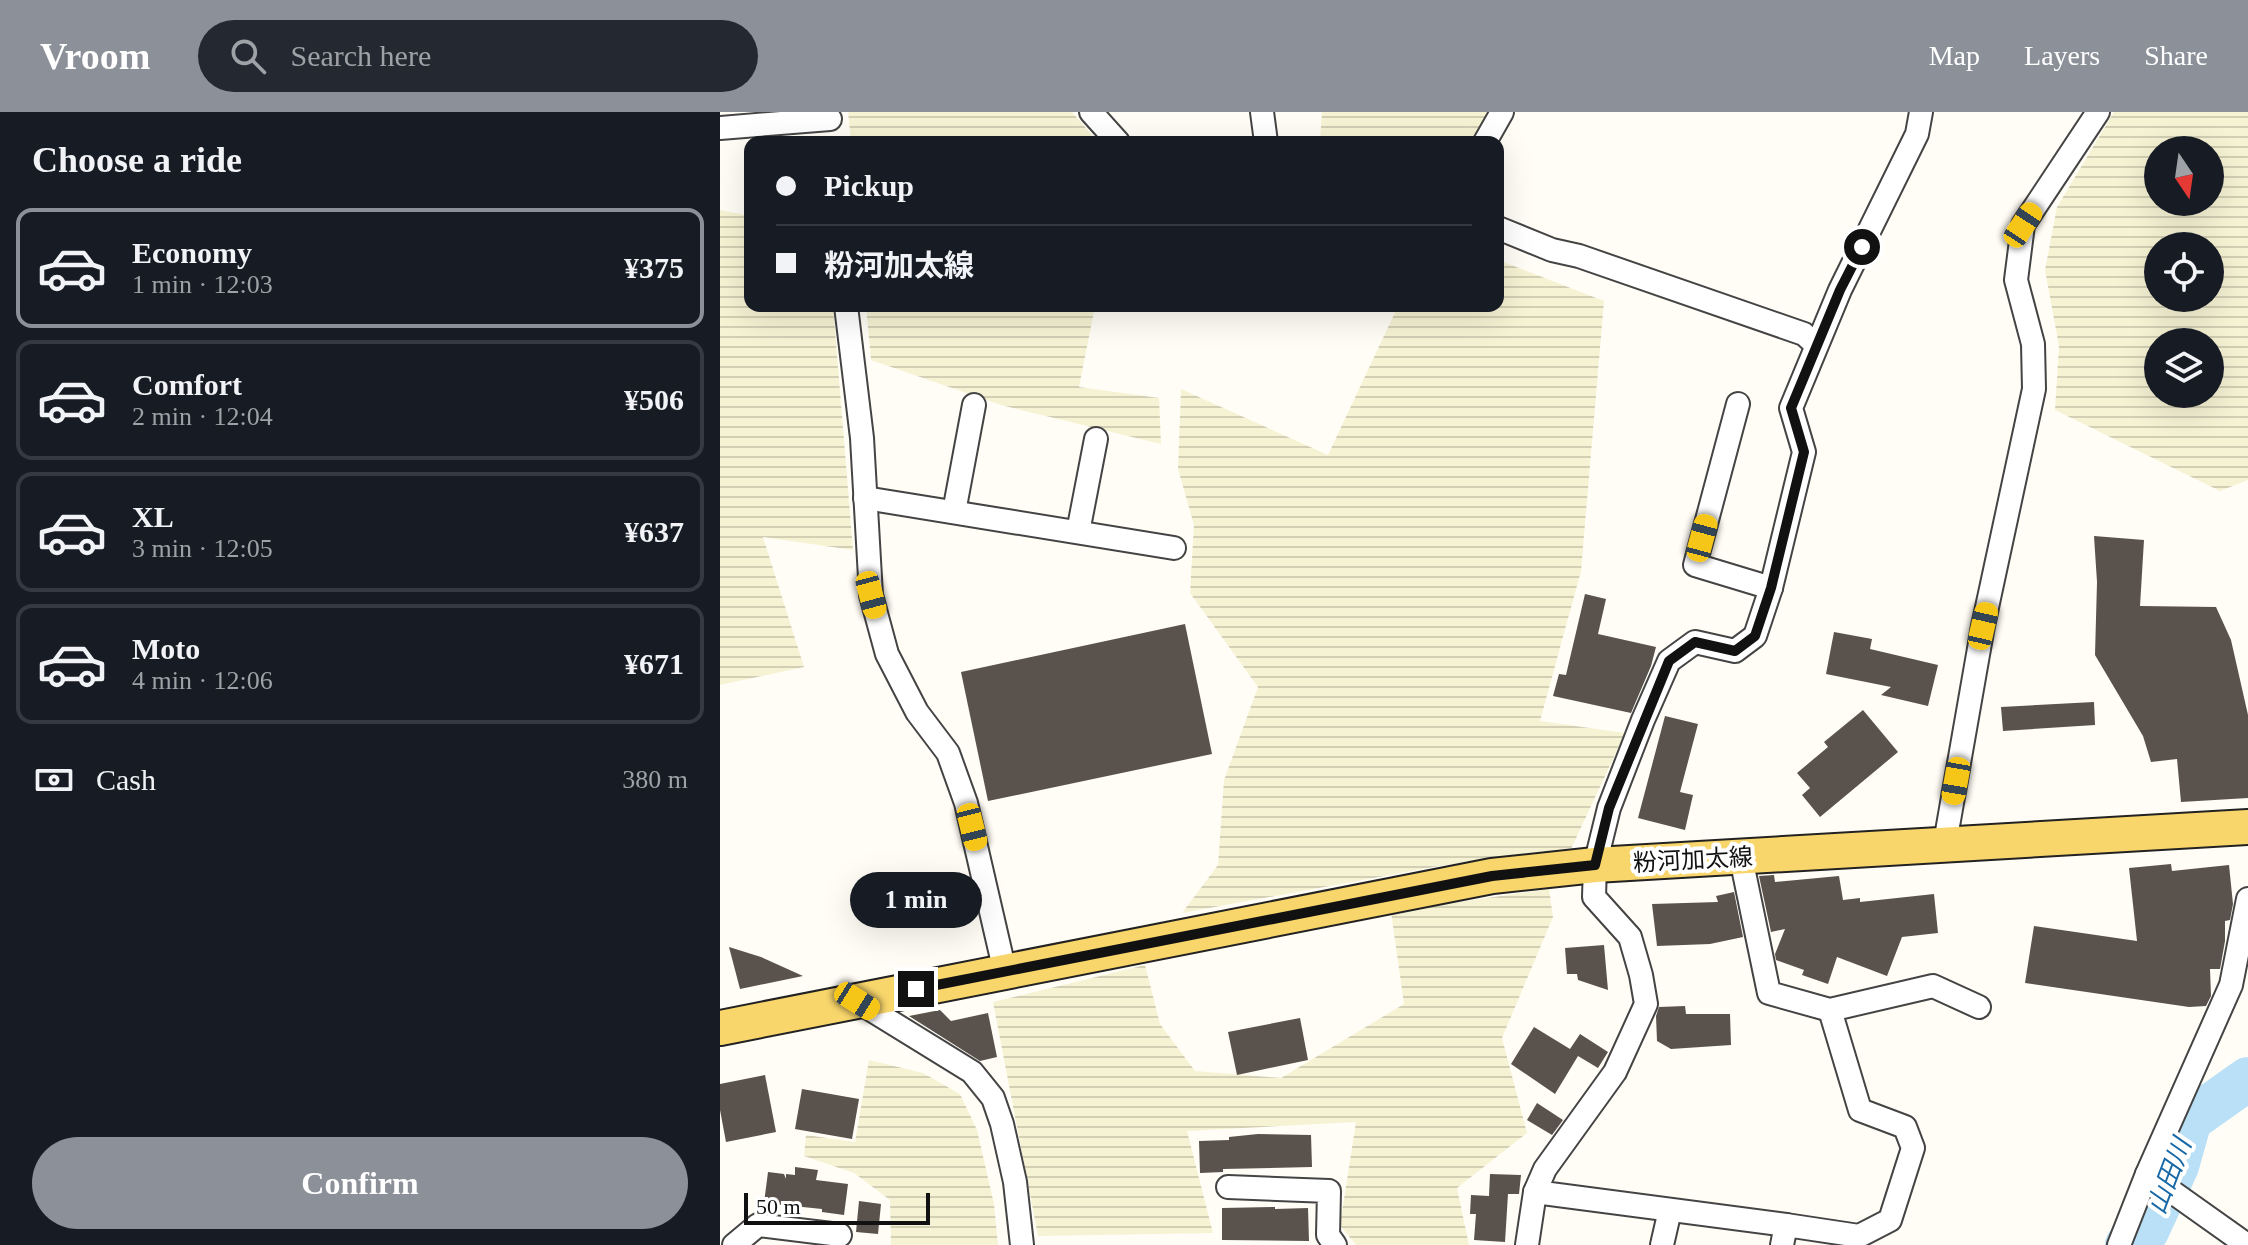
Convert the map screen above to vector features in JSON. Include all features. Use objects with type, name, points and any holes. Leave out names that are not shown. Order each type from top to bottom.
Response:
[{"type":"main road","name":"粉河加太線","points":[[720,1028],[1492,876],[1595,865],[2248,827]]},
{"type":"street","points":[[1091,112],[1113,136]]},
{"type":"street","points":[[1262,112],[1265,136]]},
{"type":"street","points":[[1488,136],[1502,112]]},
{"type":"street","points":[[1527,1245],[1535,1192],[1545,1169],[1615,1072],[1646,1004],[1630,937],[1594,897],[1595,865],[1609,808],[1669,661],[1695,642],[1735,651],[1755,636],[1771,588],[1804,452],[1791,408],[1840,290],[1917,134],[1921,112]]},
{"type":"street","points":[[1945,843],[1983,626],[2034,389],[2033,344],[2016,280],[2023,225],[2098,112]]},
{"type":"street","points":[[720,128],[830,116],[832,136]]},
{"type":"street","points":[[1504,230],[1552,250],[1579,256],[1804,334],[1816,345]]},
{"type":"street","points":[[847,312],[862,438],[871,595],[887,654],[917,712],[948,753],[966,803],[1005,972]]},
{"type":"street","points":[[1738,404],[1695,565],[1771,588]]},
{"type":"street","points":[[954,512],[974,405]]},
{"type":"street","points":[[1078,532],[1096,439]]},
{"type":"street","points":[[865,498],[1174,548]]},
{"type":"street","points":[[1741,858],[1769,993],[1830,1010],[1933,986],[1979,1007]]},
{"type":"street","points":[[2119,1245],[2231,985],[2248,899]]},
{"type":"street","points":[[857,1001],[972,1072],[993,1098],[1015,1182],[1022,1245]]},
{"type":"street","points":[[1535,1192],[1670,1210],[1784,1235],[1859,1236],[1890,1220],[1913,1148],[1905,1127],[1860,1110],[1830,1010]]},
{"type":"street","points":[[2147,1174],[2247,1245]]},
{"type":"street","points":[[1228,1187],[1329,1191],[1328,1235],[1335,1245]]},
{"type":"street","points":[[1662,1245],[1670,1210]]},
{"type":"street","points":[[734,1245],[758,1225],[840,1235]]},
{"type":"shaded area","points":[[848,112],[1072,112],[1093,136],[850,136]]},
{"type":"shaded area","points":[[1322,112],[1493,112],[1479,136],[1320,136]]},
{"type":"shaded area","points":[[2114,112],[2248,112],[2248,480],[2220,491],[2055,410],[2059,346],[2045,270],[2057,207]]},
{"type":"shaded area","points":[[720,210],[744,215],[744,312],[833,312],[853,550],[763,537],[804,667],[720,685]]},
{"type":"shaded area","points":[[1504,262],[1604,301],[1581,571],[1540,721],[1625,733],[1571,849],[1439,866],[1182,913],[1218,865],[1224,780],[1258,687],[1190,593],[1194,525],[1178,469],[1181,389],[1328,455],[1395,312],[1504,312]]},
{"type":"shaded area","points":[[867,312],[1094,312],[1079,387],[1159,398],[1161,444],[1001,405],[871,360]]},
{"type":"shaded area","points":[[1549,889],[1553,917],[1502,1038],[1527,1133],[1457,1188],[1469,1245],[1356,1245],[1340,1225],[1356,1122],[1187,1131],[1213,1233],[1038,1236],[993,1002],[1145,965],[1160,1024],[1195,1071],[1281,1078],[1404,1004],[1391,912]]},
{"type":"shaded area","points":[[869,1060],[923,1073],[960,1094],[977,1130],[994,1204],[998,1245],[891,1245],[890,1200],[854,1173],[804,1156],[806,1135],[855,1142]]},
{"type":"building","points":[[2094,536],[2144,540],[2140,606],[2216,607],[2231,640],[2248,715],[2248,798],[2181,802],[2177,759],[2151,762],[2143,736],[2095,655],[2097,582]]},
{"type":"building","points":[[1585,594],[1606,599],[1598,634],[1656,647],[1631,713],[1553,696],[1559,674],[1566,675]]},
{"type":"building","points":[[1185,624],[1212,754],[988,801],[961,672]]},
{"type":"building","points":[[1834,632],[1872,639],[1870,649],[1938,665],[1928,706],[1881,695],[1891,687],[1826,674]]},
{"type":"building","points":[[2094,702],[2095,725],[2003,731],[2001,707]]},
{"type":"building","points":[[1863,710],[1898,752],[1820,817],[1802,795],[1810,788],[1797,773],[1828,747],[1824,742]]},
{"type":"building","points":[[1665,716],[1698,724],[1680,792],[1693,795],[1685,830],[1638,818]]},
{"type":"building","points":[[2171,864],[2172,871],[2229,865],[2233,904],[2230,920],[2225,921],[2220,969],[2210,969],[2211,996],[2206,1006],[2189,1007],[2025,983],[2034,926],[2137,941],[2129,868]]},
{"type":"building","points":[[1774,875],[1775,882],[1839,876],[1843,900],[1860,898],[1860,902],[1934,894],[1938,933],[1902,937],[1887,976],[1837,957],[1828,984],[1802,975],[1804,970],[1776,960],[1775,954],[1785,929],[1771,932],[1759,876]]},
{"type":"building","points":[[1734,892],[1743,937],[1710,944],[1657,946],[1652,904],[1718,902],[1716,896]]},
{"type":"building","points":[[1604,945],[1608,990],[1578,980],[1577,974],[1567,974],[1565,948]]},
{"type":"building","points":[[729,947],[761,957],[803,976],[740,989]]},
{"type":"building","points":[[1685,1006],[1686,1014],[1730,1014],[1731,1045],[1671,1049],[1657,1041],[1656,1016],[1659,1007]]},
{"type":"building","points":[[940,1010],[951,1021],[988,1013],[997,1057],[980,1061],[909,1016]]},
{"type":"building","points":[[1300,1018],[1308,1060],[1237,1075],[1228,1032]]},
{"type":"building","points":[[1534,1027],[1570,1049],[1580,1034],[1608,1052],[1598,1068],[1578,1056],[1555,1094],[1511,1064]]},
{"type":"building","points":[[765,1075],[776,1132],[726,1142],[720,1110],[720,1084]]},
{"type":"building","points":[[802,1089],[859,1099],[852,1139],[795,1129]]},
{"type":"building","points":[[1537,1103],[1563,1120],[1552,1135],[1527,1120]]},
{"type":"building","points":[[1311,1135],[1312,1167],[1223,1169],[1223,1172],[1200,1173],[1199,1141],[1229,1140],[1229,1137]]},
{"type":"building","points":[[795,1167],[818,1170],[816,1180],[848,1184],[844,1215],[822,1212],[822,1209],[764,1203],[768,1172],[784,1174],[786,1179],[786,1174],[795,1175]]},
{"type":"building","points":[[1490,1174],[1521,1175],[1519,1194],[1508,1194],[1505,1242],[1474,1240],[1476,1214],[1470,1214],[1471,1195],[1489,1196]]},
{"type":"building","points":[[859,1201],[881,1204],[878,1234],[856,1232]]},
{"type":"building","points":[[1222,1208],[1308,1208],[1309,1241],[1222,1240]]},
{"type":"waterway","name":"山田川","points":[[2127,1245],[2147,1231],[2177,1166],[2190,1120],[2248,1079]]},
{"type":"route","points":[[916,989],[1492,876],[1595,865],[1609,808],[1669,661],[1695,642],[1735,651],[1755,636],[1771,588],[1804,452],[1791,408],[1840,290],[1862,247]]}]
